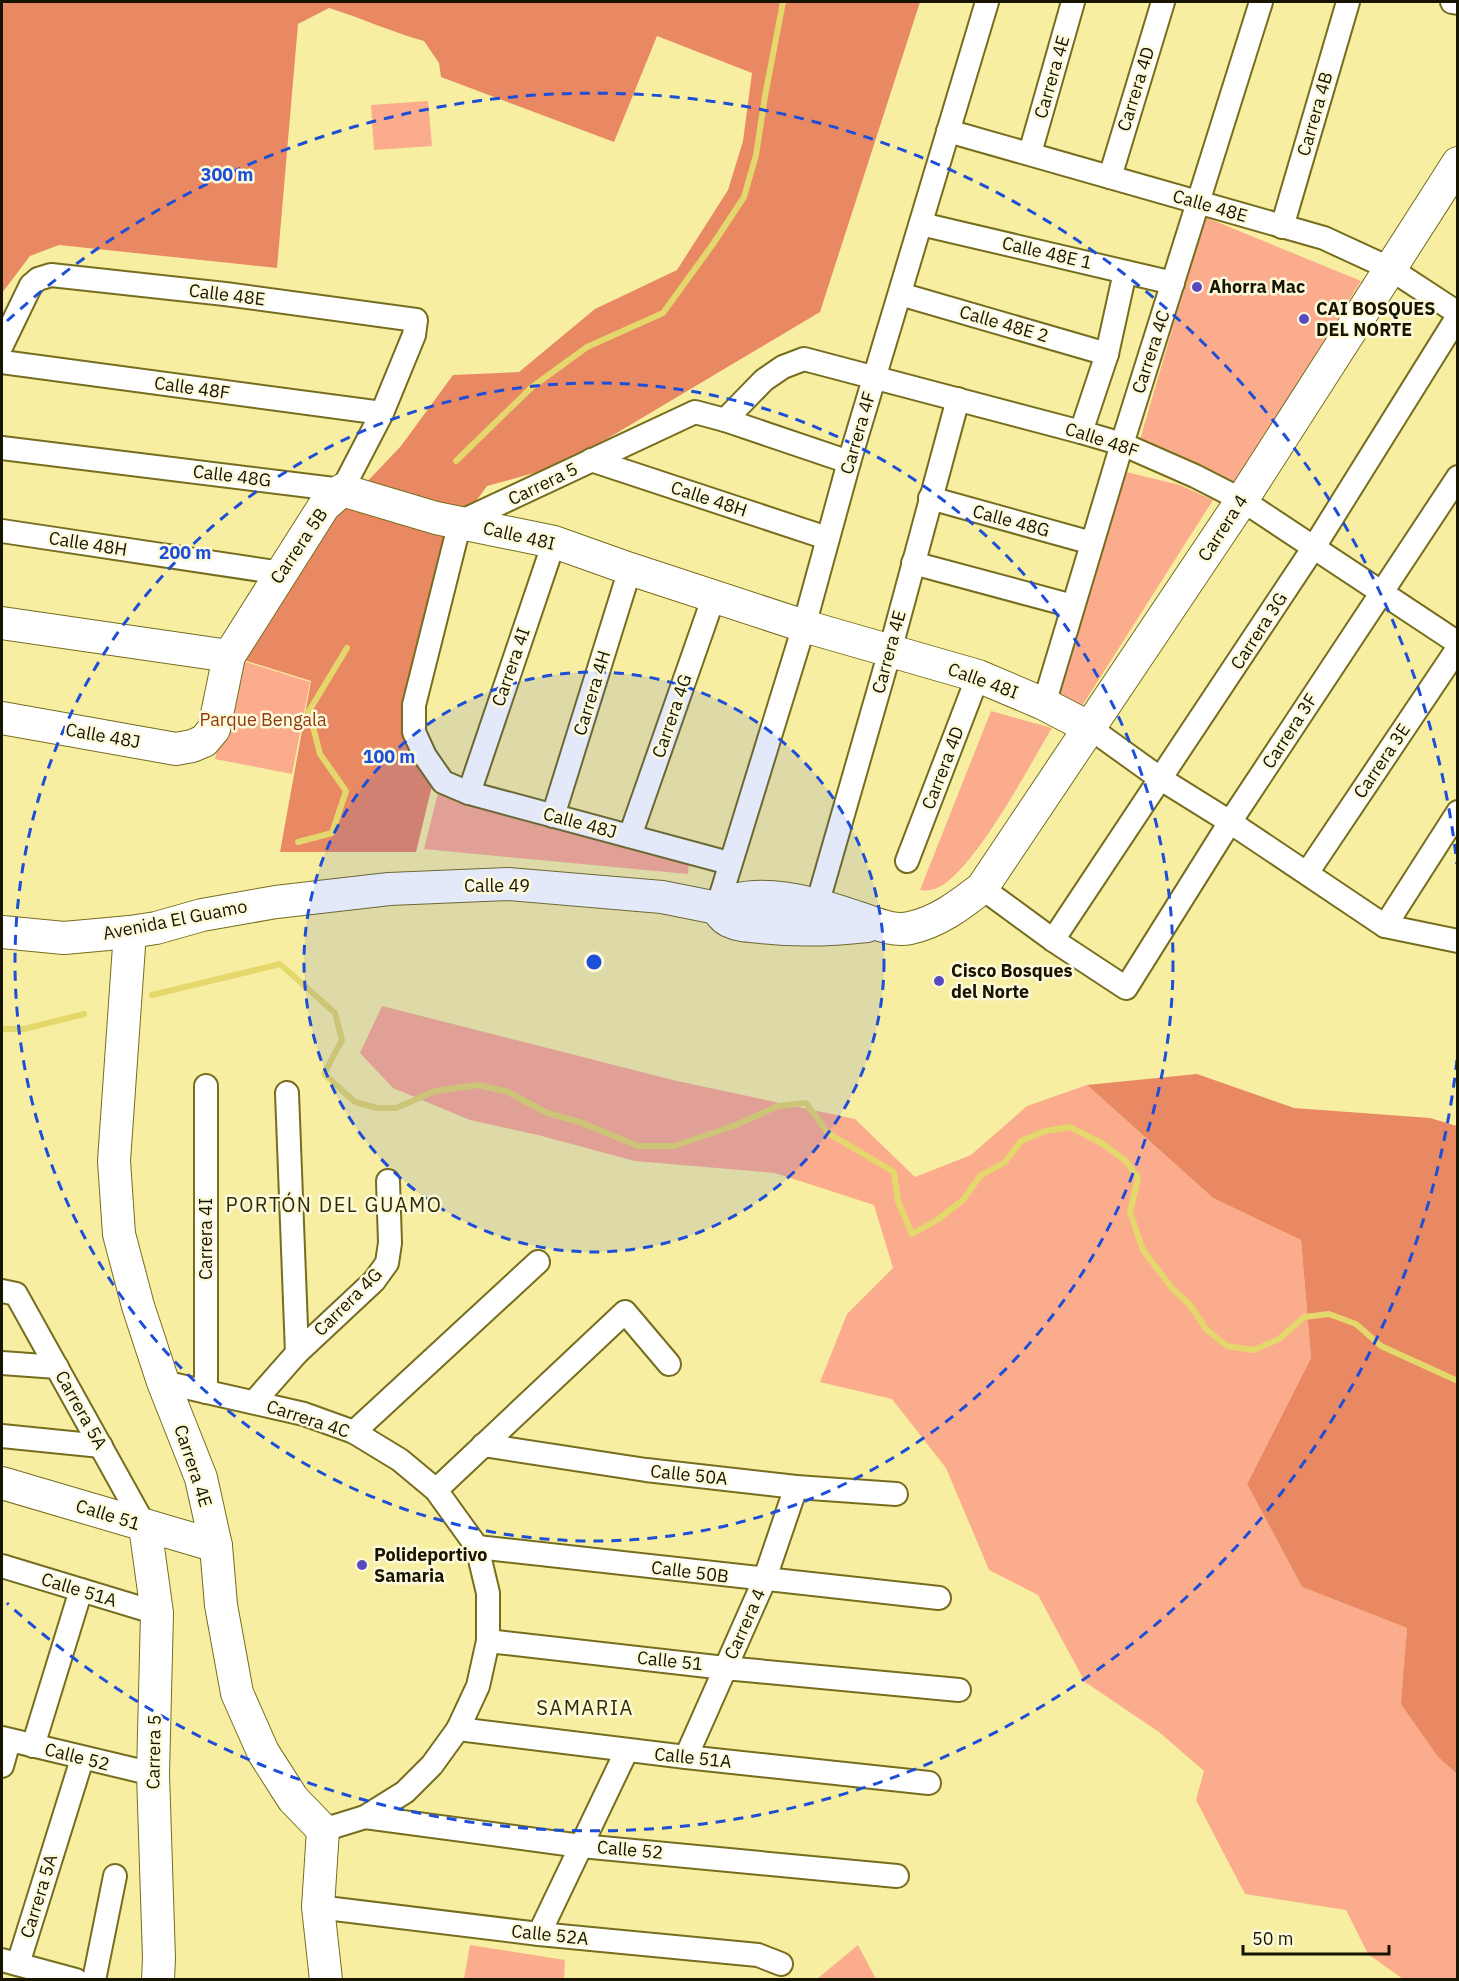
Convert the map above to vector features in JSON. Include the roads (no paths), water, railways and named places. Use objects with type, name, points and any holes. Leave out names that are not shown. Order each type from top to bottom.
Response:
[{"type":"street","name":"Carrera 4F","points":[[729,863],[804,626],[874,376],[987,2]]},
{"type":"street","name":"Carrera 4E","points":[[1030,153],[1073,2]]},
{"type":"street","name":"Carrera 4D","points":[[1110,177],[1163,2]]},
{"type":"street","name":"Carrera 4C","points":[[1044,704],[1122,444],[1261,2]]},
{"type":"street","name":"Carrera 4B","points":[[1282,227],[1348,2]]},
{"type":"street","points":[[1452,2],[1458,3]]},
{"type":"street","name":"Calle 48E","points":[[948,131],[1324,238],[1389,268],[1458,314]]},
{"type":"street","name":"Carrera 4","points":[[982,888],[1242,500],[1458,163]]},
{"type":"street","name":"Calle 48E 1","points":[[921,224],[1173,283]]},
{"type":"street","points":[[1081,432],[1107,354],[1125,272]]},
{"type":"street","name":"Calle 48E","points":[[2,345],[31,285],[38,279],[51,275],[225,294],[416,320]]},
{"type":"street","name":"Calle 48E 2","points":[[900,294],[1107,354]]},
{"type":"street","name":"Carrera 3G","points":[[1053,940],[1314,546],[1458,314]]},
{"type":"street","name":"Carrera 5B","points":[[204,741],[214,729],[229,656],[324,506],[342,490],[382,413],[414,335],[416,320]]},
{"type":"street","name":"Calle 48F","points":[[725,420],[764,380],[783,367],[804,359],[1122,444],[1195,476],[1242,500],[1458,643]]},
{"type":"street","name":"Calle 48F","points":[[2,362],[382,413]]},
{"type":"street","name":"Carrera 4E","points":[[818,905],[958,399]]},
{"type":"street","name":"Carrera 5","points":[[460,522],[695,412],[725,420]]},
{"type":"street","points":[[725,420],[849,462]]},
{"type":"street","name":"Calle 48G","points":[[2,448],[342,490],[436,518],[460,522]]},
{"type":"street","name":"Calle 48H","points":[[591,460],[827,538]]},
{"type":"street","name":"Carrera 3F","points":[[1053,940],[1126,988],[1230,822],[1458,477]]},
{"type":"street","name":"Calle 48G","points":[[930,498],[1092,543]]},
{"type":"street","name":"Calle 48I","points":[[460,522],[554,542],[804,626],[978,676],[1044,704],[1090,728],[1161,779],[1308,873],[1385,926],[1458,941]]},
{"type":"street","name":"Calle 48J","points":[[460,522],[414,705],[414,732],[425,756],[443,782],[469,793],[729,863]]},
{"type":"street","name":"Calle 48H","points":[[2,531],[280,573]]},
{"type":"street","name":"Carrera 4I","points":[[469,793],[554,542]]},
{"type":"street","points":[[913,563],[1073,606]]},
{"type":"street","name":"Carrera 4H","points":[[553,816],[630,569]]},
{"type":"street","name":"Carrera 4G","points":[[630,836],[714,596]]},
{"type":"street","points":[[2,622],[229,656]]},
{"type":"street","name":"Carrera 3E","points":[[1308,873],[1458,648]]},
{"type":"street","name":"Carrera 4D","points":[[907,861],[978,676]]},
{"type":"street","name":"Calle 48J","points":[[2,718],[176,749],[204,741]]},
{"type":"street","points":[[1385,926],[1458,812]]},
{"type":"street","points":[[729,863],[717,908],[720,915],[739,925],[776,929],[826,930],[880,925]]},
{"type":"street","name":"Calle 49","points":[[276,902],[389,889],[508,884],[662,897],[717,908]]},
{"type":"street","points":[[717,908],[731,900],[782,898],[818,905],[893,929],[909,928],[951,912],[982,888],[1053,940]]},
{"type":"street","name":"Avenida El Guamo","points":[[2,932],[64,938],[130,932],[202,915],[276,902]]},
{"type":"street","name":"Carrera 4E","points":[[130,932],[114,1161],[119,1234],[138,1306],[163,1382],[201,1478],[216,1546],[221,1605],[237,1693],[263,1752],[292,1799],[323,1830]]},
{"type":"street","name":"Carrera 4I","points":[[206,1086],[206,1392]]},
{"type":"street","points":[[287,1093],[297,1353]]},
{"type":"street","name":"Carrera 4G","points":[[254,1402],[297,1353],[374,1281],[387,1263],[390,1243],[388,1181]]},
{"type":"street","points":[[354,1432],[538,1262]]},
{"type":"street","name":"Carrera 5A","points":[[9,1292],[57,1367],[146,1526]]},
{"type":"street","points":[[436,1490],[625,1312],[669,1364]]},
{"type":"street","points":[[2,1363],[57,1367]]},
{"type":"street","name":"Carrera 4C","points":[[163,1382],[304,1414],[354,1432],[400,1460],[436,1490],[477,1547],[488,1593],[488,1641],[478,1686],[458,1729],[432,1765],[405,1792],[365,1817],[323,1830]]},
{"type":"street","points":[[2,1436],[101,1446]]},
{"type":"street","name":"Calle 50A","points":[[483,1445],[646,1470],[796,1487],[896,1494]]},
{"type":"street","name":"Calle 51","points":[[2,1483],[216,1546]]},
{"type":"street","name":"Carrera 4","points":[[686,1757],[764,1581],[796,1487]]},
{"type":"street","name":"Carrera 5","points":[[146,1526],[158,1613],[153,1774],[158,1980]]},
{"type":"street","name":"Calle 50B","points":[[477,1547],[764,1581],[939,1598]]},
{"type":"street","name":"Calle 51A","points":[[3,1572],[81,1590],[158,1613]]},
{"type":"street","points":[[33,1746],[81,1590]]},
{"type":"street","name":"Calle 51","points":[[488,1641],[725,1668],[959,1690]]},
{"type":"street","name":"Calle 51A","points":[[458,1729],[686,1757],[929,1783]]},
{"type":"street","points":[[2,1766],[5,1739]]},
{"type":"street","name":"Calle 52","points":[[5,1739],[153,1774]]},
{"type":"street","points":[[539,1934],[627,1750]]},
{"type":"street","name":"Carrera 5A","points":[[10,1962],[82,1759]]},
{"type":"street","name":"Calle 52","points":[[365,1817],[581,1846],[897,1876]]},
{"type":"street","points":[[323,1830],[318,1907],[326,1980]]},
{"type":"street","points":[[94,1980],[115,1876]]},
{"type":"street","name":"Calle 52A","points":[[318,1907],[539,1934],[758,1955],[781,1964]]},
{"type":"street","points":[[10,1962],[76,1980]]},
{"type":"waterway","points":[[456,461],[532,387],[587,347],[663,313],[713,244],[744,197],[756,155],[783,2]]},
{"type":"waterway","points":[[298,842],[332,833],[346,791],[320,754],[309,711],[347,648]]},
{"type":"waterway","points":[[152,995],[280,964],[335,1013],[342,1040],[324,1074],[355,1102],[377,1108],[396,1108],[435,1091],[478,1085],[508,1092],[547,1113],[580,1122],[638,1146],[674,1146],[736,1125],[778,1106],[806,1103],[828,1133],[894,1172],[898,1201],[912,1234],[937,1220],[963,1200],[980,1176],[1005,1162],[1021,1141],[1045,1131],[1070,1127],[1103,1144],[1126,1161],[1138,1178],[1130,1212],[1143,1250],[1172,1288],[1190,1305],[1207,1330],[1227,1346],[1254,1350],[1279,1339],[1304,1317],[1329,1314],[1356,1324],[1381,1346],[1458,1381]]},
{"type":"waterway","points":[[2,1029],[24,1029],[84,1014]]},
{"type":"place","name":"Ahorra Mac","points":[[1197,287]]},
{"type":"place","name":"CAI BOSQUES DEL NORTE","points":[[1304,319]]},
{"type":"place","name":"Cisco Bosques del Norte","points":[[939,981]]},
{"type":"place","name":"Polideportivo Samaria","points":[[362,1565]]},
{"type":"district","name":"PORTÓN DEL GUAMO","points":[[334,1205]]},
{"type":"district","name":"SAMARIA","points":[[585,1708]]},
{"type":"park label","name":"Parque Bengala","points":[[263,720]]}]
